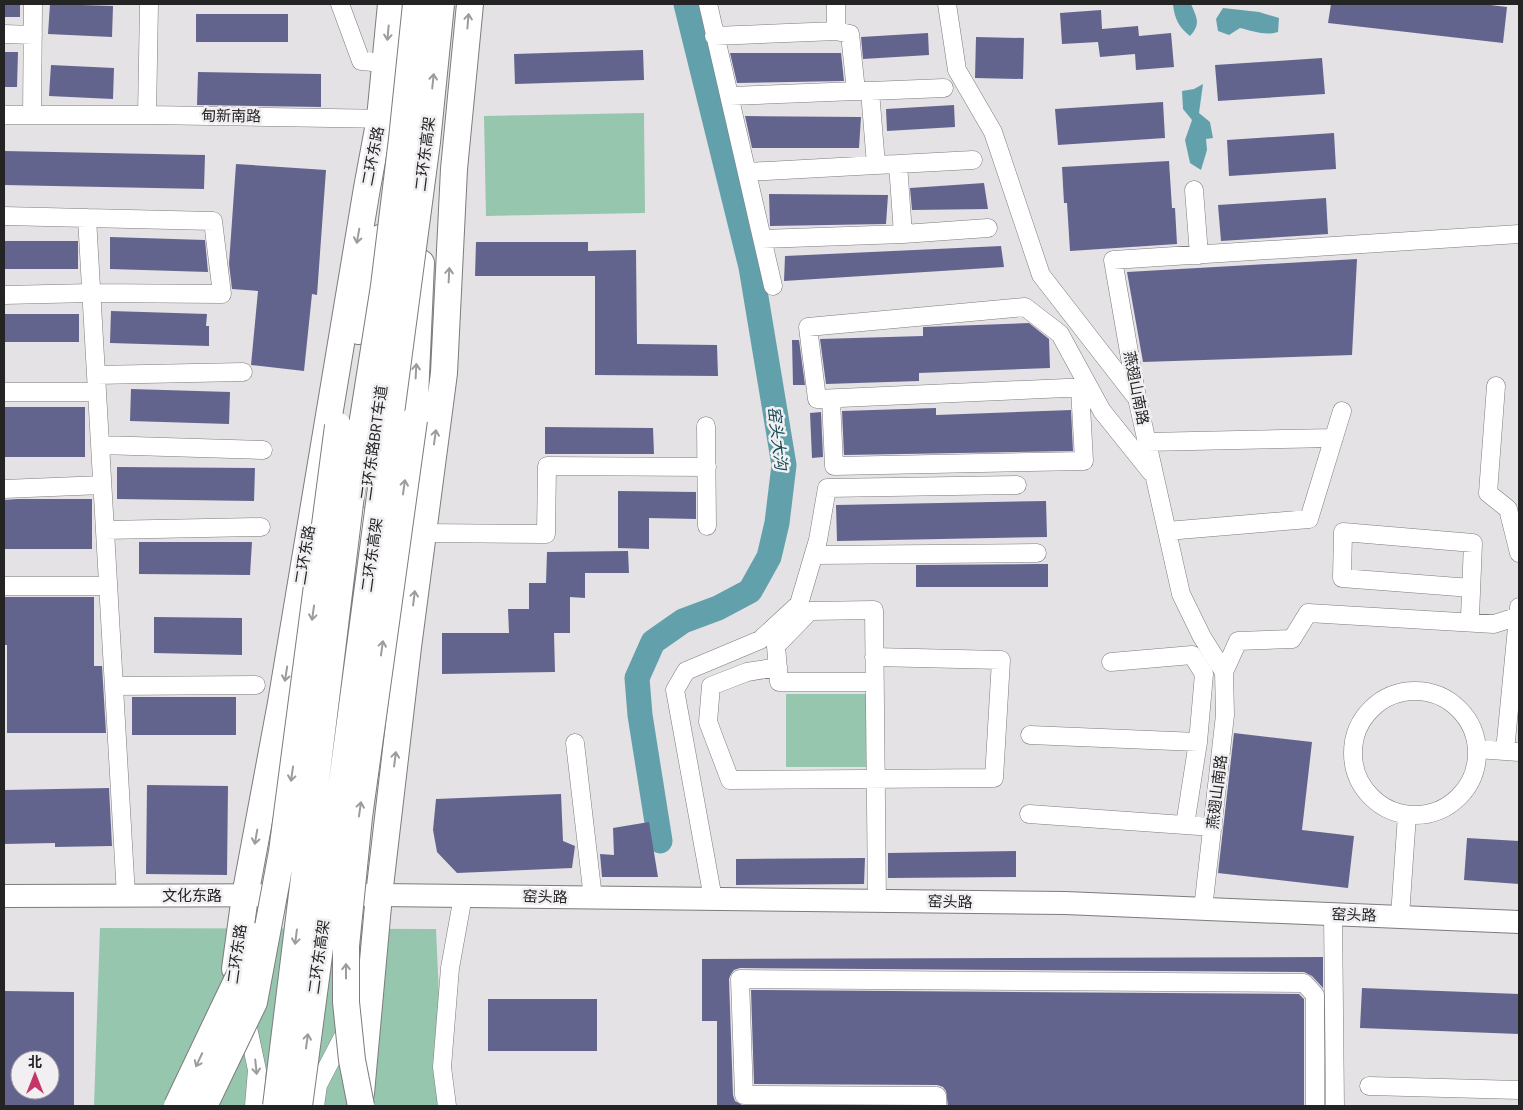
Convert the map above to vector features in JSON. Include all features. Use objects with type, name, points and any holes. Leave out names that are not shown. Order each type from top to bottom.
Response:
[{"type":"highway","name":"二环东路","points":[[216,1106],[245,896],[281,703],[380,118],[391,4]]},
{"type":"highway","name":"二环东高架","points":[[302,1098],[415,143],[416,4]]},
{"type":"highway","name":"二环东高架","points":[[276,1106],[351,495],[384,286],[415,143],[441,4]]},
{"type":"highway","points":[[361,1106],[379,895],[422,532],[444,374],[454,169],[470,4]]},
{"type":"highway","points":[[204,1106],[254,1002],[282,852],[338,426],[415,143]]},
{"type":"highway","points":[[361,1106],[352,1060],[346,1002],[346,946],[359,817],[414,420],[415,143]]},
{"type":"highway","points":[[177,1106],[240,974],[282,852]]},
{"type":"main road","name":"文化东路","points":[[4,896],[379,895]]},
{"type":"main road","name":"窑头路","points":[[379,895],[1065,903],[1519,922]]},
{"type":"street","points":[[32,116],[33,4]]},
{"type":"street","points":[[147,115],[149,4]]},
{"type":"street","points":[[340,4],[361,61],[385,63]]},
{"type":"street","points":[[708,4],[773,286]]},
{"type":"street","points":[[836,4],[836,32]]},
{"type":"street","points":[[947,4],[958,70],[993,132],[1041,275],[1137,398]]},
{"type":"street","points":[[714,36],[836,32],[850,34],[863,91],[876,165]]},
{"type":"street","points":[[4,34],[33,34]]},
{"type":"street","points":[[730,96],[944,88]]},
{"type":"street","name":"甸新南路","points":[[4,115],[380,118],[459,122]]},
{"type":"street","points":[[380,118],[415,143],[459,122]]},
{"type":"street","name":"二环东路BRT车道","points":[[317,858],[415,143]]},
{"type":"street","points":[[747,172],[973,160]]},
{"type":"street","points":[[898,164],[903,234]]},
{"type":"street","points":[[1194,190],[1199,255]]},
{"type":"street","points":[[4,216],[213,221],[222,294],[91,293],[4,295]]},
{"type":"street","points":[[87,218],[126,896]]},
{"type":"street","points":[[762,239],[903,234],[988,228]]},
{"type":"street","name":"燕翅山南路","points":[[1203,909],[1226,715],[1224,672],[1202,637],[1182,594],[1137,398],[1113,260],[1519,234]]},
{"type":"street","points":[[1085,388],[817,399],[808,327],[1025,307],[1060,334],[1085,388],[1155,476]]},
{"type":"street","points":[[4,392],[243,372]]},
{"type":"street","points":[[1496,386],[1488,494],[1508,510],[1519,554]]},
{"type":"street","points":[[831,399],[834,466],[1084,461],[1085,388]]},
{"type":"street","points":[[1167,531],[1309,519],[1342,411]]},
{"type":"street","points":[[706,426],[706,526]]},
{"type":"street","points":[[1147,442],[1334,438]]},
{"type":"street","points":[[100,446],[263,450]]},
{"type":"street","points":[[422,532],[546,534],[547,466],[706,467]]},
{"type":"street","points":[[713,899],[675,690],[686,671],[760,640],[799,604],[818,540],[827,488],[1017,485]]},
{"type":"street","points":[[4,489],[102,486]]},
{"type":"street","points":[[105,530],[261,527]]},
{"type":"street","points":[[1470,617],[1473,543],[1343,532],[1342,578],[1471,588]]},
{"type":"street","points":[[814,555],[1037,553]]},
{"type":"street","points":[[4,586],[108,586]]},
{"type":"street","points":[[875,682],[779,682],[776,646],[810,611],[874,610],[874,657],[875,682],[877,901]]},
{"type":"street","points":[[1224,672],[1238,641],[1292,639],[1308,613],[1494,624],[1519,613],[1512,751],[1477,749]]},
{"type":"street","points":[[1111,662],[1192,655],[1204,674],[1198,742],[1185,825]]},
{"type":"street","points":[[778,667],[747,672],[712,686],[708,722],[730,780],[994,778],[1001,660],[874,657]]},
{"type":"street","points":[[114,686],[256,685]]},
{"type":"street","points":[[1418,691],[1438,695],[1455,705],[1468,720],[1476,739],[1477,749],[1478,759],[1473,778],[1462,795],[1446,808],[1427,814],[1407,815],[1387,809],[1370,796],[1358,778],[1353,758],[1355,737],[1364,718],[1379,703],[1398,693],[1418,691]]},
{"type":"street","points":[[1030,735],[1198,742]]},
{"type":"street","points":[[575,743],[593,898]]},
{"type":"street","points":[[1028,814],[1213,826]]},
{"type":"street","points":[[1400,916],[1407,815]]},
{"type":"street","points":[[245,896],[317,858],[379,895]]},
{"type":"street","points":[[447,1106],[442,1067],[450,968],[463,896]]},
{"type":"street","points":[[1334,914],[1335,1106]]},
{"type":"street","points":[[235,968],[257,1070],[254,1106]]},
{"type":"street","points":[[937,1106],[937,1096],[744,1095],[740,979],[1304,983],[1315,995],[1315,1106]]},
{"type":"street","points":[[316,1106],[318,1085],[372,980]]},
{"type":"street","points":[[1369,1086],[1516,1095]]},
{"type":"green space","points":[[644,113],[645,213],[486,216],[484,116]]},
{"type":"green space","points":[[786,694],[868,694],[868,767],[786,767]]},
{"type":"green space","points":[[100,928],[436,929],[444,1106],[94,1106]]},
{"type":"water","points":[[1169,4],[1191,4],[1197,24],[1190,36],[1178,23],[1173,5]]},
{"type":"water","points":[[1223,8],[1259,12],[1279,18],[1278,32],[1254,32],[1240,28],[1229,35],[1218,31],[1216,19]]},
{"type":"water","points":[[1203,84],[1199,113],[1210,122],[1213,138],[1206,139],[1207,150],[1201,170],[1190,163],[1185,140],[1192,120],[1183,109],[1182,91],[1194,89]]},
{"type":"building","points":[[4,4],[20,4],[20,17],[4,17]]},
{"type":"building","points":[[50,4],[113,6],[112,37],[48,34]]},
{"type":"building","points":[[1331,4],[1482,4],[1507,7],[1503,43],[1328,23]]},
{"type":"building","points":[[1101,10],[1102,29],[1138,26],[1139,36],[1171,33],[1174,67],[1136,70],[1135,54],[1100,57],[1098,42],[1062,44],[1060,13]]},
{"type":"building","points":[[196,14],[288,14],[288,42],[196,42]]},
{"type":"building","points":[[928,33],[929,55],[863,59],[861,37]]},
{"type":"building","points":[[976,37],[1024,38],[1023,79],[975,78]]},
{"type":"building","points":[[643,50],[644,80],[515,84],[514,54]]},
{"type":"building","points":[[4,52],[18,52],[17,87],[4,87]]},
{"type":"building","points":[[730,53],[841,53],[844,81],[737,83]]},
{"type":"building","points":[[1322,58],[1325,94],[1218,101],[1215,65]]},
{"type":"building","points":[[51,65],[114,68],[113,99],[49,96]]},
{"type":"building","points":[[198,72],[321,74],[321,107],[197,105]]},
{"type":"building","points":[[1163,102],[1165,138],[1058,145],[1055,109]]},
{"type":"building","points":[[954,105],[955,127],[887,131],[886,109]]},
{"type":"building","points":[[745,116],[861,117],[859,148],[752,148]]},
{"type":"building","points":[[1334,133],[1336,169],[1229,176],[1227,140]]},
{"type":"building","points":[[4,151],[205,155],[204,189],[4,185]]},
{"type":"building","points":[[1169,161],[1172,208],[1175,208],[1177,244],[1070,251],[1067,203],[1064,203],[1062,167]]},
{"type":"building","points":[[236,164],[326,170],[317,295],[312,294],[304,371],[251,365],[258,291],[232,289],[229,264]]},
{"type":"building","points":[[984,183],[988,209],[912,210],[910,188]]},
{"type":"building","points":[[769,194],[888,195],[886,224],[770,226]]},
{"type":"building","points":[[1326,198],[1328,234],[1221,241],[1218,205]]},
{"type":"building","points":[[110,237],[205,240],[208,272],[110,269]]},
{"type":"building","points":[[4,241],[78,241],[78,269],[4,269]]},
{"type":"building","points":[[476,242],[588,242],[588,251],[636,250],[637,344],[717,345],[718,376],[595,375],[595,276],[475,276]]},
{"type":"building","points":[[1001,246],[1004,267],[784,281],[785,256]]},
{"type":"building","points":[[1357,259],[1352,355],[1143,362],[1127,272]]},
{"type":"building","points":[[111,311],[207,314],[206,326],[209,326],[209,346],[110,343]]},
{"type":"building","points":[[4,314],[79,314],[79,342],[4,342]]},
{"type":"building","points":[[1029,323],[1049,339],[1050,368],[919,373],[919,381],[826,384],[820,339],[923,336],[923,327]]},
{"type":"building","points":[[792,340],[799,340],[805,385],[793,385]]},
{"type":"building","points":[[131,389],[230,392],[229,424],[130,421]]},
{"type":"building","points":[[4,407],[85,407],[85,457],[4,457]]},
{"type":"building","points":[[936,408],[936,415],[1071,410],[1073,451],[844,455],[842,411]]},
{"type":"building","points":[[821,412],[823,457],[812,458],[810,413]]},
{"type":"building","points":[[545,427],[653,428],[654,454],[545,454]]},
{"type":"building","points":[[117,467],[255,468],[254,501],[117,499]]},
{"type":"building","points":[[618,491],[696,492],[696,519],[649,518],[649,549],[618,548]]},
{"type":"building","points":[[92,499],[92,549],[4,549],[4,500]]},
{"type":"building","points":[[1046,501],[1047,537],[837,541],[836,505]]},
{"type":"building","points":[[139,542],[252,542],[250,575],[139,574]]},
{"type":"building","points":[[628,551],[629,573],[585,573],[585,598],[570,597],[570,633],[554,633],[555,672],[442,674],[442,633],[509,633],[508,609],[529,609],[529,583],[546,583],[547,552]]},
{"type":"building","points":[[1048,564],[1048,587],[916,587],[916,565]]},
{"type":"building","points":[[4,597],[94,597],[94,666],[102,666],[106,733],[7,733],[7,645],[4,645]]},
{"type":"building","points":[[154,617],[242,618],[242,655],[154,653]]},
{"type":"building","points":[[132,697],[236,697],[236,735],[132,735]]},
{"type":"building","points":[[1234,733],[1312,742],[1302,830],[1354,836],[1348,888],[1218,873]]},
{"type":"building","points":[[147,785],[228,786],[227,875],[146,874]]},
{"type":"building","points":[[109,788],[112,846],[55,847],[55,843],[4,844],[4,790]]},
{"type":"building","points":[[561,794],[563,841],[575,846],[572,868],[457,873],[437,852],[433,830],[436,799]]},
{"type":"building","points":[[649,822],[658,877],[602,877],[600,854],[614,855],[613,828]]},
{"type":"building","points":[[1467,838],[1519,841],[1519,884],[1464,880]]},
{"type":"building","points":[[1016,851],[1016,877],[888,878],[888,853]]},
{"type":"building","points":[[865,858],[864,884],[736,885],[736,859]]},
{"type":"building","points":[[1323,957],[1323,988],[1312,976],[1304,972],[740,968],[734,970],[729,979],[733,1095],[735,1101],[744,1106],[717,1106],[717,1021],[702,1021],[702,959]]},
{"type":"building","points":[[1362,988],[1519,994],[1519,1034],[1360,1028]]},
{"type":"building","points":[[751,990],[1299,994],[1304,999],[1304,1106],[948,1106],[946,1091],[943,1087],[937,1085],[754,1084]]},
{"type":"building","points":[[4,991],[74,992],[74,1106],[4,1106]]},
{"type":"building","points":[[488,999],[597,999],[597,1051],[488,1051]]},
{"type":"waterway","name":"窑头大沟","points":[[660,841],[640,715],[637,678],[653,642],[683,621],[718,608],[750,591],[769,557],[777,523],[784,465],[751,267],[686,4]]}]
